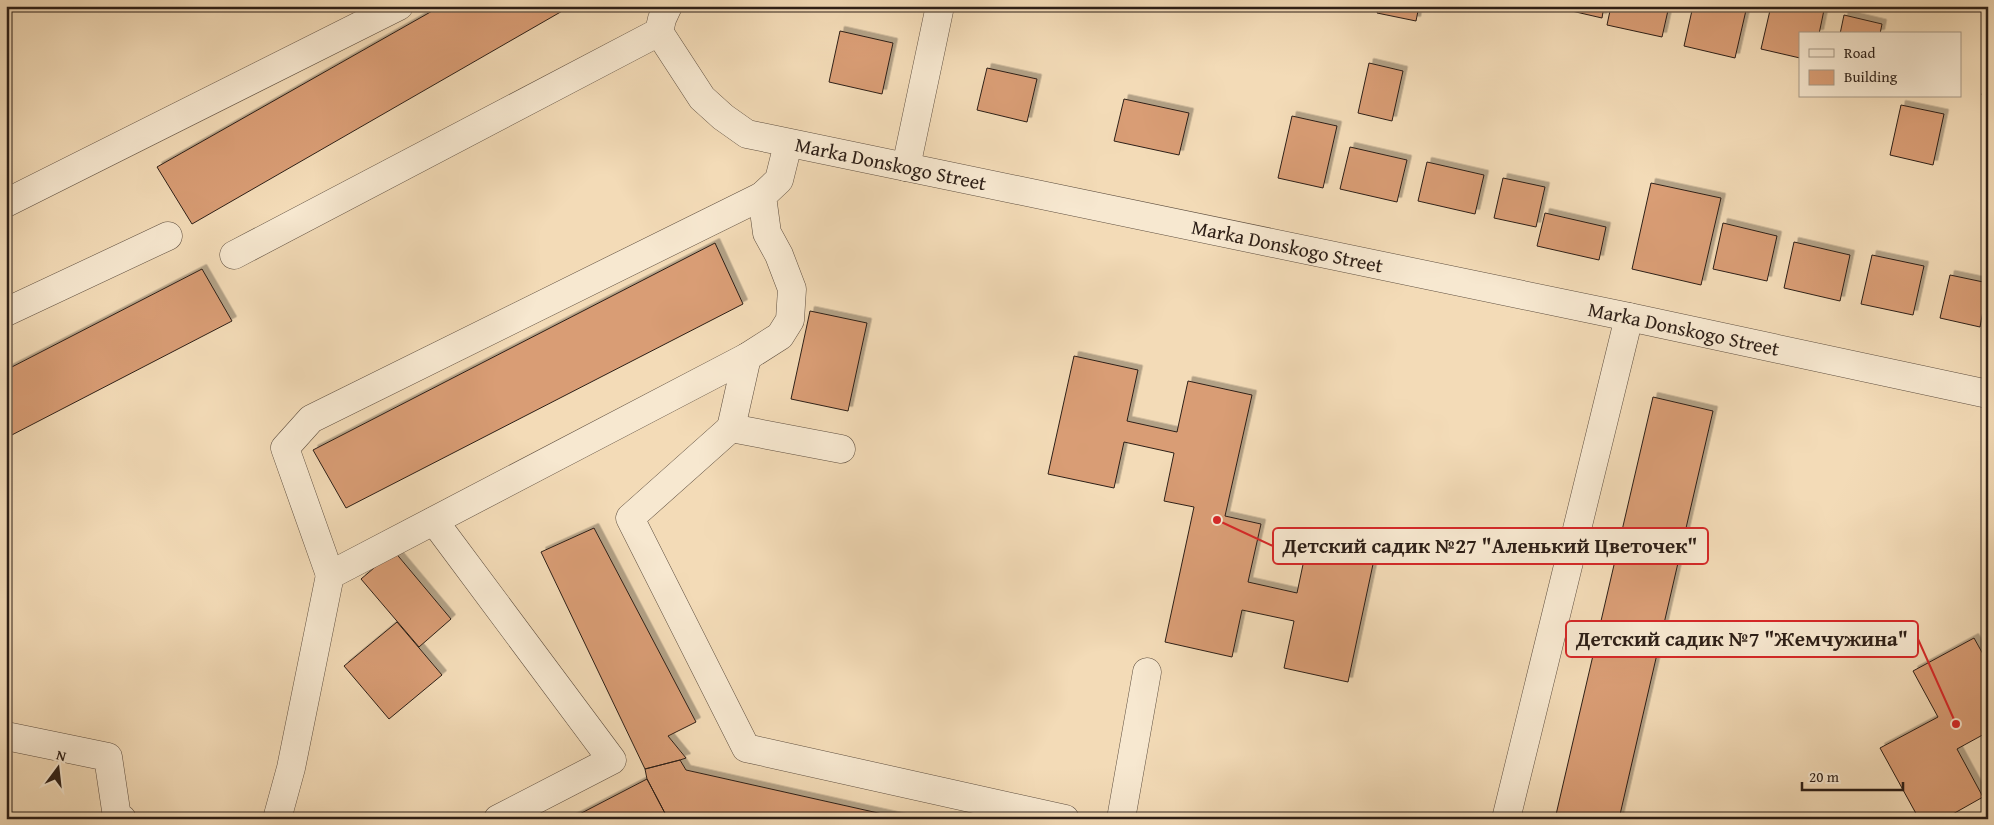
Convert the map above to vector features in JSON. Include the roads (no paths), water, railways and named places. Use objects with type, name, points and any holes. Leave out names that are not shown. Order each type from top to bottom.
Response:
[{"type":"street","points":[[6,203],[399,6]]},
{"type":"street","points":[[234,255],[659,32],[662,18],[668,6]]},
{"type":"street","points":[[906,167],[940,6]]},
{"type":"street","name":"Marka Donskogo Street","points":[[659,32],[702,98],[723,117],[747,134],[1628,317],[1988,394]]},
{"type":"street","points":[[277,819],[291,768],[330,576],[285,448],[311,419],[762,196],[779,180],[788,144]]},
{"type":"street","points":[[330,576],[747,357],[780,336],[790,320],[792,289],[779,255],[767,233],[762,196]]},
{"type":"street","points":[[6,312],[168,236]]},
{"type":"street","points":[[1506,819],[1628,317]]},
{"type":"street","points":[[747,357],[731,428],[630,518],[746,748],[1065,819]]},
{"type":"street","points":[[731,428],[841,448]]},
{"type":"street","points":[[434,521],[612,760],[498,819]]},
{"type":"street","points":[[1121,819],[1147,672]]},
{"type":"street","points":[[6,736],[108,757],[117,817],[122,819]]},
{"type":"place","name":"Детский садик №27 \"Аленький Цветочек\"","points":[[1217,520]]},
{"type":"place","name":"Детский садик №7 \"Жемчужина\"","points":[[1956,724]]}]
